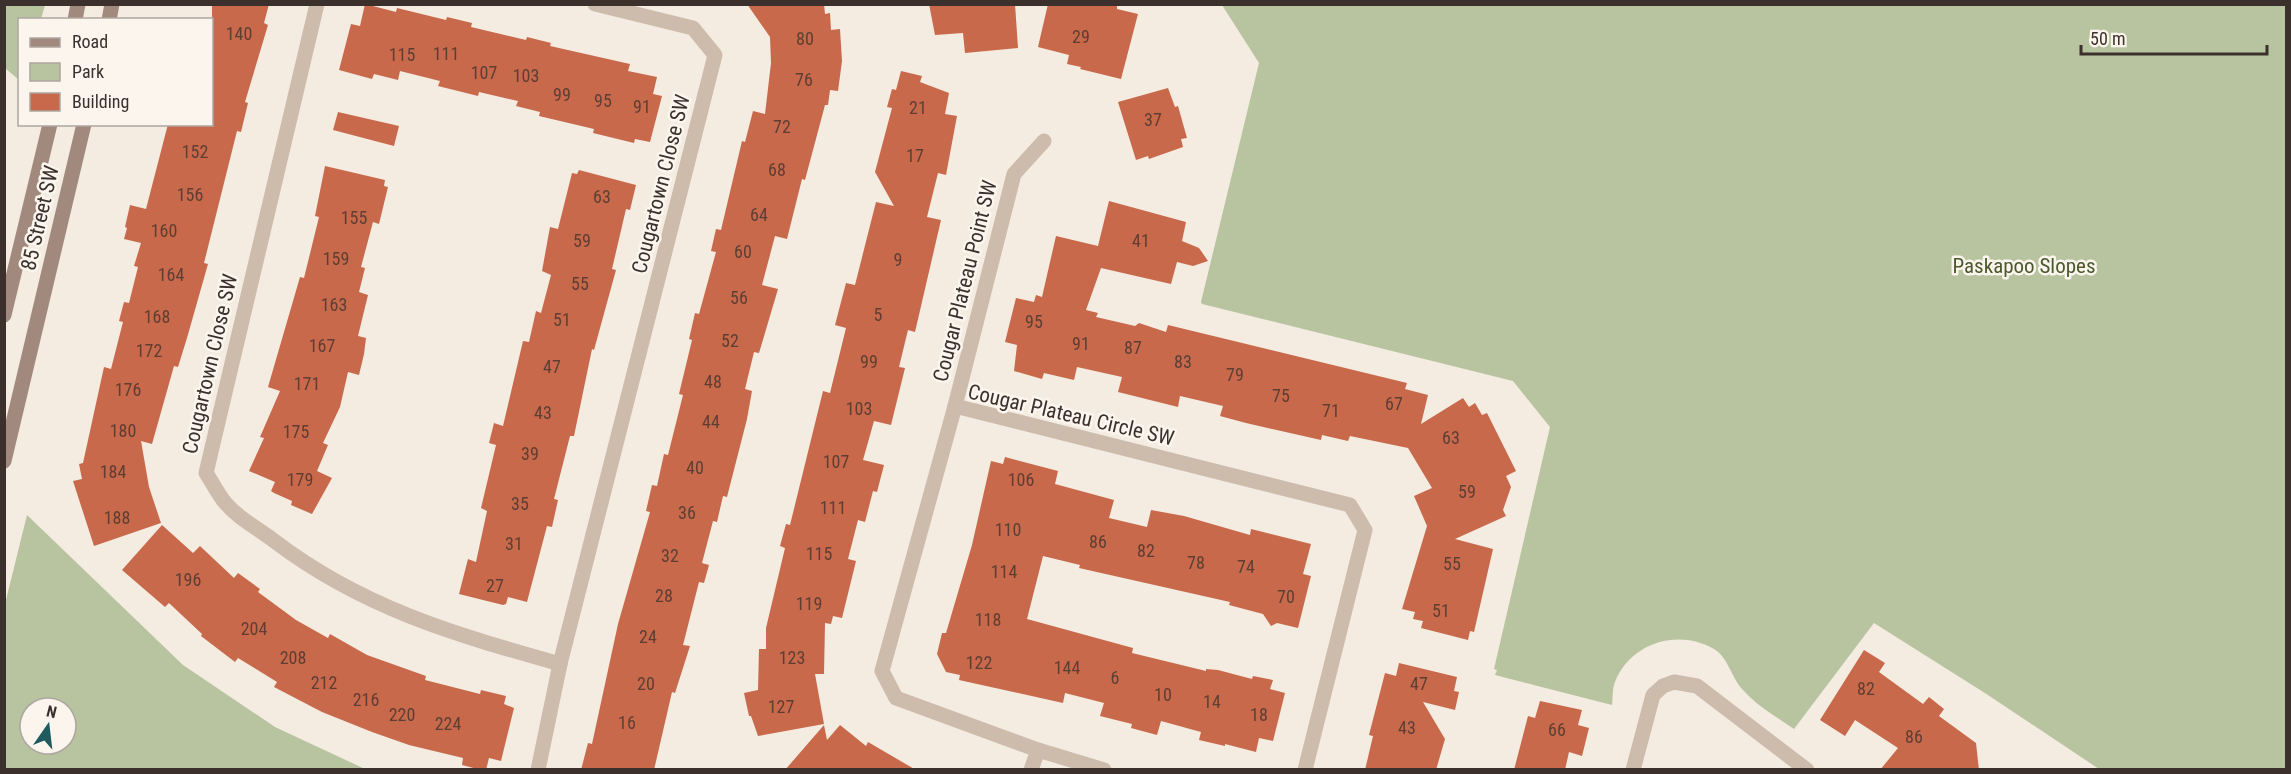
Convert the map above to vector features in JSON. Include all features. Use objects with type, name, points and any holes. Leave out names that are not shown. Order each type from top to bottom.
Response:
[{"type":"street","name":"Cougartown Close SW","points":[[317,4],[206,473],[224,501],[253,525],[295,557],[351,590],[420,622],[560,664]]},
{"type":"street","name":"Cougartown Close SW","points":[[538,770],[560,664],[715,55],[693,28],[594,4]]},
{"type":"street","name":"85 Street SW","points":[[4,315],[50,126]]},
{"type":"street","name":"85 Street SW","points":[[4,460],[84,126]]},
{"type":"street","name":"Cougar Plateau Point SW","points":[[955,406],[1014,174],[1044,141]]},
{"type":"street","name":"Cougar Plateau Circle SW","points":[[1104,770],[1075,766],[1038,750],[896,698],[882,671],[955,406],[1350,505],[1365,530],[1305,770]]},
{"type":"street","points":[[1633,770],[1653,695],[1663,686],[1674,682],[1697,686],[1807,770]]},
{"type":"street","points":[[1031,770],[1038,750]]},
{"type":"green space","points":[[4,5],[45,5],[41,18],[18,18],[18,79],[5,68]]},
{"type":"green space","name":"Paskapoo Slopes","points":[[1222,5],[2286,5],[2286,769],[2099,769],[1874,623],[1794,729],[1749,696],[1739,685],[1719,653],[1700,643],[1685,640],[1657,643],[1632,657],[1615,682],[1612,705],[1495,675],[1497,670],[1494,669],[1550,427],[1513,381],[1202,304],[1259,63]]},
{"type":"green space","points":[[27,515],[183,665],[275,727],[365,769],[5,769],[5,604]]},
{"type":"building","points":[[212,4],[269,4],[264,23],[268,25],[245,102],[248,103],[241,132],[237,131],[204,263],[208,264],[187,338],[178,367],[174,366],[152,444],[141,441],[149,487],[161,523],[94,546],[73,481],[82,479],[79,464],[83,463],[104,367],[111,369],[123,322],[119,321],[124,302],[129,303],[138,267],[134,266],[141,243],[124,239],[127,228],[125,227],[130,205],[146,209],[167,126],[213,126]]},
{"type":"building","points":[[365,4],[396,12],[397,8],[446,20],[447,17],[472,23],[471,27],[526,40],[527,37],[551,43],[550,46],[630,64],[628,71],[657,77],[653,94],[662,96],[650,142],[635,139],[634,143],[593,133],[594,129],[539,116],[540,112],[516,106],[518,101],[479,92],[478,96],[438,86],[440,81],[400,71],[398,80],[374,74],[372,79],[339,70],[351,24],[360,26]]},
{"type":"building","points":[[747,4],[824,4],[825,14],[830,13],[831,30],[840,29],[842,61],[838,91],[830,90],[828,105],[825,105],[805,180],[802,179],[787,239],[775,236],[762,285],[778,289],[759,353],[754,352],[745,389],[752,391],[747,419],[727,497],[723,496],[717,522],[713,521],[702,563],[709,565],[704,583],[699,582],[683,645],[690,646],[675,693],[672,692],[654,770],[581,770],[588,743],[592,744],[618,624],[650,512],[646,511],[652,485],[657,486],[664,454],[668,455],[683,395],[679,394],[692,340],[689,339],[695,313],[699,314],[716,252],[711,251],[716,229],[721,230],[742,141],[745,142],[753,111],[765,114],[771,63],[770,37]]},
{"type":"building","points":[[929,4],[1015,4],[1018,48],[965,53],[963,33],[935,35]]},
{"type":"building","points":[[1048,4],[1117,4],[1117,9],[1138,14],[1121,79],[1067,64],[1069,55],[1038,47]]},
{"type":"building","points":[[901,71],[922,76],[920,82],[949,93],[945,114],[957,116],[946,175],[938,173],[927,217],[941,220],[915,332],[908,330],[899,367],[905,368],[891,425],[874,421],[863,460],[884,465],[877,492],[873,491],[865,522],[858,520],[848,559],[856,561],[842,618],[833,616],[831,624],[825,623],[824,674],[815,674],[824,724],[758,736],[751,716],[749,716],[744,693],[758,690],[759,649],[766,649],[766,628],[785,548],[780,546],[786,524],[790,525],[823,391],[830,393],[846,328],[835,325],[846,283],[855,285],[876,202],[894,206],[875,172],[892,108],[887,107],[892,89],[896,90]]},
{"type":"building","points":[[1168,88],[1175,107],[1178,106],[1187,138],[1181,139],[1183,147],[1149,159],[1148,156],[1136,160],[1118,102]]},
{"type":"building","points":[[338,112],[399,126],[394,146],[333,130]]},
{"type":"building","points":[[325,166],[385,180],[384,186],[388,187],[379,224],[373,222],[361,267],[365,268],[359,292],[368,295],[358,336],[366,338],[364,354],[359,375],[348,372],[340,407],[323,443],[328,445],[317,471],[332,478],[312,514],[291,505],[292,501],[271,491],[275,482],[249,471],[264,438],[260,437],[280,391],[268,387],[300,277],[304,278],[319,217],[315,216]]},
{"type":"building","points":[[579,170],[636,185],[630,210],[626,209],[612,269],[616,270],[594,350],[592,349],[574,436],[570,436],[554,499],[558,500],[552,527],[547,526],[527,602],[508,597],[506,604],[503,605],[459,594],[468,559],[476,562],[487,511],[481,508],[496,445],[489,443],[494,423],[503,426],[523,341],[529,342],[536,311],[541,313],[551,275],[542,271],[550,227],[558,229],[572,173],[577,174]]},
{"type":"building","points":[[1109,201],[1186,222],[1182,241],[1199,248],[1208,261],[1193,266],[1177,262],[1171,284],[1101,268],[1086,310],[1098,313],[1096,317],[1135,326],[1139,323],[1166,332],[1168,325],[1407,383],[1405,389],[1428,395],[1421,424],[1463,398],[1469,407],[1475,403],[1482,415],[1487,413],[1516,471],[1506,476],[1511,487],[1503,510],[1506,516],[1455,539],[1493,549],[1474,632],[1470,631],[1468,640],[1421,628],[1423,621],[1413,619],[1415,612],[1402,609],[1427,526],[1414,496],[1432,488],[1408,448],[1350,436],[1348,441],[1322,435],[1321,440],[1246,423],[1220,416],[1223,406],[1180,396],[1178,407],[1118,392],[1122,377],[1077,367],[1074,380],[1044,373],[1042,379],[1014,371],[1017,345],[1005,342],[1016,298],[1034,302],[1036,295],[1042,297],[1056,236],[1098,246]]},
{"type":"building","points":[[1005,457],[1058,471],[1055,484],[1114,500],[1109,518],[1147,527],[1151,510],[1184,516],[1250,535],[1251,529],[1311,544],[1303,574],[1311,576],[1298,628],[1277,623],[1271,626],[1263,614],[1229,605],[1230,602],[1079,568],[1080,565],[1043,556],[1027,619],[1133,648],[1132,653],[1206,671],[1206,669],[1218,670],[1252,679],[1253,676],[1273,680],[1270,689],[1285,693],[1273,741],[1259,738],[1256,752],[1199,740],[1201,732],[1161,721],[1157,735],[1131,728],[1132,724],[1100,716],[1104,703],[1065,693],[1063,703],[959,680],[960,675],[946,672],[937,654],[942,633],[946,633],[972,545],[991,461],[1003,464]]},
{"type":"building","points":[[162,525],[193,553],[200,546],[234,578],[238,573],[260,589],[258,592],[296,620],[328,638],[330,634],[367,655],[426,676],[425,680],[480,694],[481,690],[506,696],[504,704],[514,708],[501,761],[489,758],[486,770],[481,770],[462,765],[463,758],[409,745],[372,732],[322,712],[274,687],[277,682],[238,658],[235,662],[201,636],[202,634],[169,603],[165,607],[122,570]]},
{"type":"building","points":[[1864,650],[1885,663],[1879,672],[1923,704],[1929,697],[1944,709],[1939,716],[1976,743],[1979,770],[1880,770],[1898,748],[1855,720],[1845,736],[1820,720]]},
{"type":"building","points":[[1399,663],[1457,677],[1454,691],[1459,692],[1455,710],[1423,702],[1445,739],[1436,770],[1365,770],[1373,736],[1369,735],[1385,673],[1396,676]]},
{"type":"building","points":[[1540,701],[1582,710],[1578,725],[1589,728],[1582,756],[1569,752],[1565,770],[1514,770],[1528,716],[1535,718]]},
{"type":"building","points":[[824,725],[827,740],[840,725],[866,746],[868,742],[916,770],[785,770]]}]
